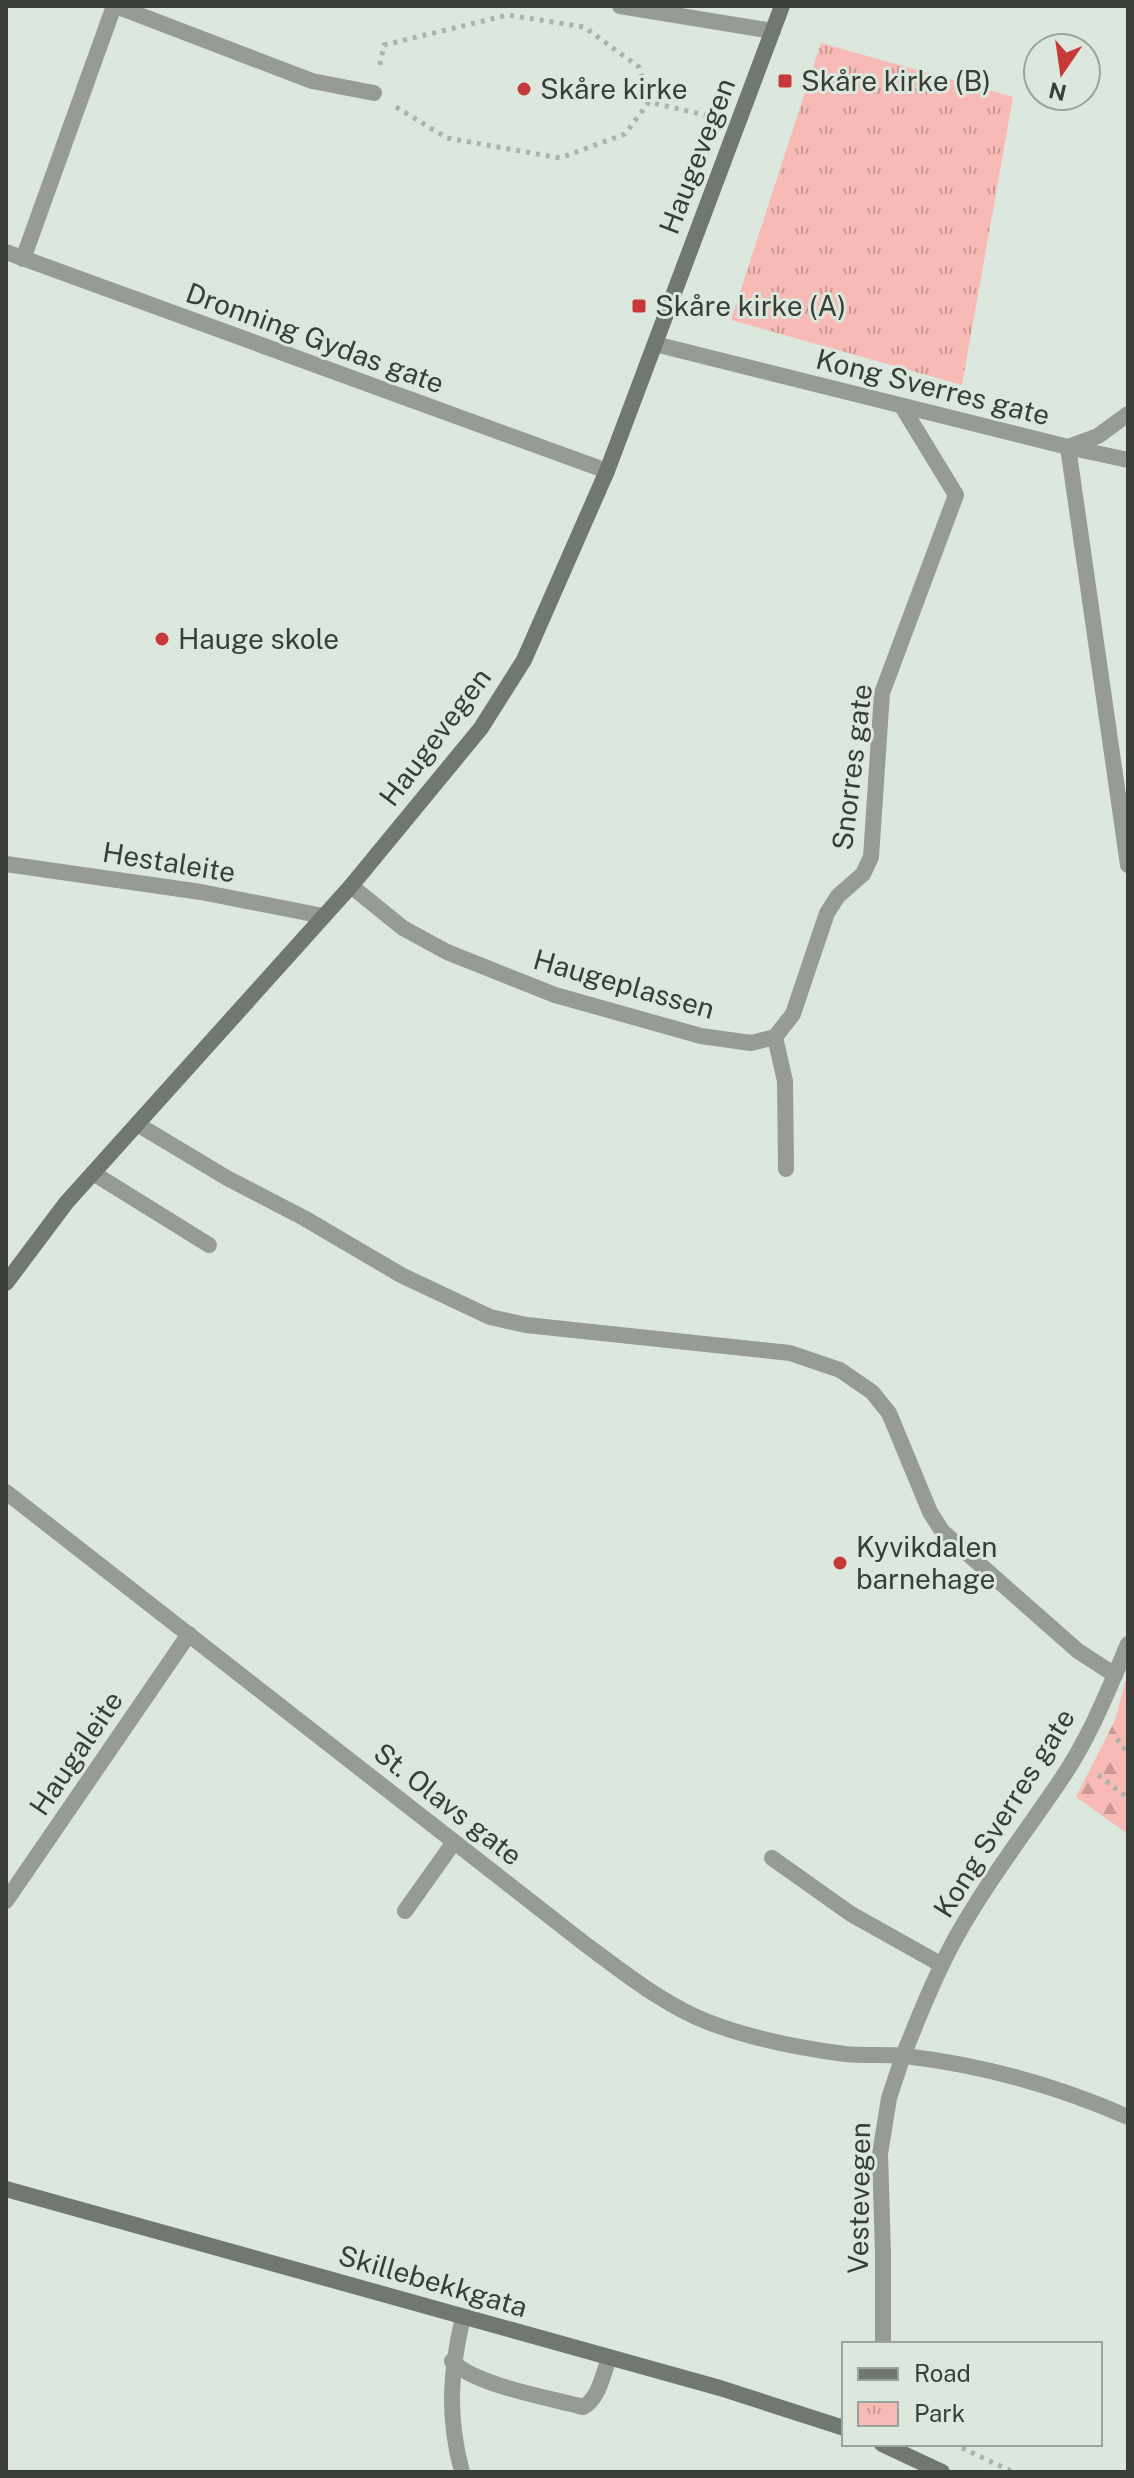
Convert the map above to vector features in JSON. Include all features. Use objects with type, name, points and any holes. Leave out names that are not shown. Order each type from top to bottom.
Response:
[{"type":"street","points":[[23,259],[115,6],[312,81],[374,93]]},
{"type":"street","points":[[620,6],[773,31]]},
{"type":"street","name":"Haugevegen","points":[[9,1274],[66,1203],[351,886],[481,728],[524,660],[607,471],[782,6]]},
{"type":"street","name":"Dronning Gydas gate","points":[[6,252],[607,471]]},
{"type":"street","name":"Kong Sverres gate","points":[[655,344],[1068,447],[1128,865]]},
{"type":"street","name":"Snorres gate","points":[[775,1037],[793,1014],[827,913],[838,896],[863,874],[871,857],[882,693],[956,495],[903,408]]},
{"type":"street","points":[[1068,447],[1098,436],[1128,414]]},
{"type":"street","points":[[1068,447],[1128,460]]},
{"type":"street","name":"Hestaleite","points":[[6,864],[201,892],[323,916]]},
{"type":"street","name":"Haugeplassen","points":[[351,886],[403,928],[447,952],[555,995],[701,1036],[751,1043],[775,1037]]},
{"type":"street","points":[[775,1037],[785,1081],[786,1169]]},
{"type":"street","points":[[137,1124],[401,1275],[490,1317],[526,1325],[790,1353],[840,1370],[872,1392],[889,1413],[930,1512],[942,1531],[1078,1651],[1115,1675]]},
{"type":"street","points":[[93,1173],[209,1245]]},
{"type":"street","name":"St. Olavs gate","points":[[6,1492],[631,1978],[706,2021],[772,2042],[846,2054],[903,2056],[976,2066],[1098,2103],[1128,2117]]},
{"type":"street","name":"Haugaleite","points":[[6,1901],[189,1634]]},
{"type":"street","name":"Kong Sverres gate","points":[[903,2056],[955,1938],[1005,1858],[1075,1758],[1128,1644]]},
{"type":"street","points":[[405,1911],[454,1842]]},
{"type":"street","points":[[772,1858],[851,1914],[942,1965]]},
{"type":"street","name":"Vestevegen","points":[[883,2342],[880,2154],[889,2098],[903,2056]]},
{"type":"street","name":"Skillebekkgata","points":[[6,2189],[720,2388],[842,2427]]},
{"type":"street","points":[[462,2472],[453,2439],[451,2403],[452,2361],[463,2317]]},
{"type":"street","points":[[452,2361],[459,2368],[486,2381],[583,2407],[594,2398],[609,2358]]},
{"type":"street","points":[[885,2446],[914,2465],[942,2472]]},
{"type":"path","points":[[508,15],[584,27],[639,67],[649,102],[625,134],[560,158],[447,138],[374,93],[384,45],[508,15]]},
{"type":"path","points":[[649,102],[737,123]]},
{"type":"path","points":[[958,2446],[1013,2472]]},
{"type":"green space","points":[[821,43],[1013,97],[962,385],[731,320]]},
{"type":"green space","points":[[1128,1672],[1128,1834],[1076,1797],[1115,1720]]},
{"type":"place","name":"Skåre kirke (B)","points":[[785,81]]},
{"type":"place","name":"Skåre kirke","points":[[524,89]]},
{"type":"place","name":"Skåre kirke (A)","points":[[639,306]]},
{"type":"place","name":"Hauge skole","points":[[162,639]]},
{"type":"place","name":"Kyvikdalen barnehage","points":[[840,1563]]}]
